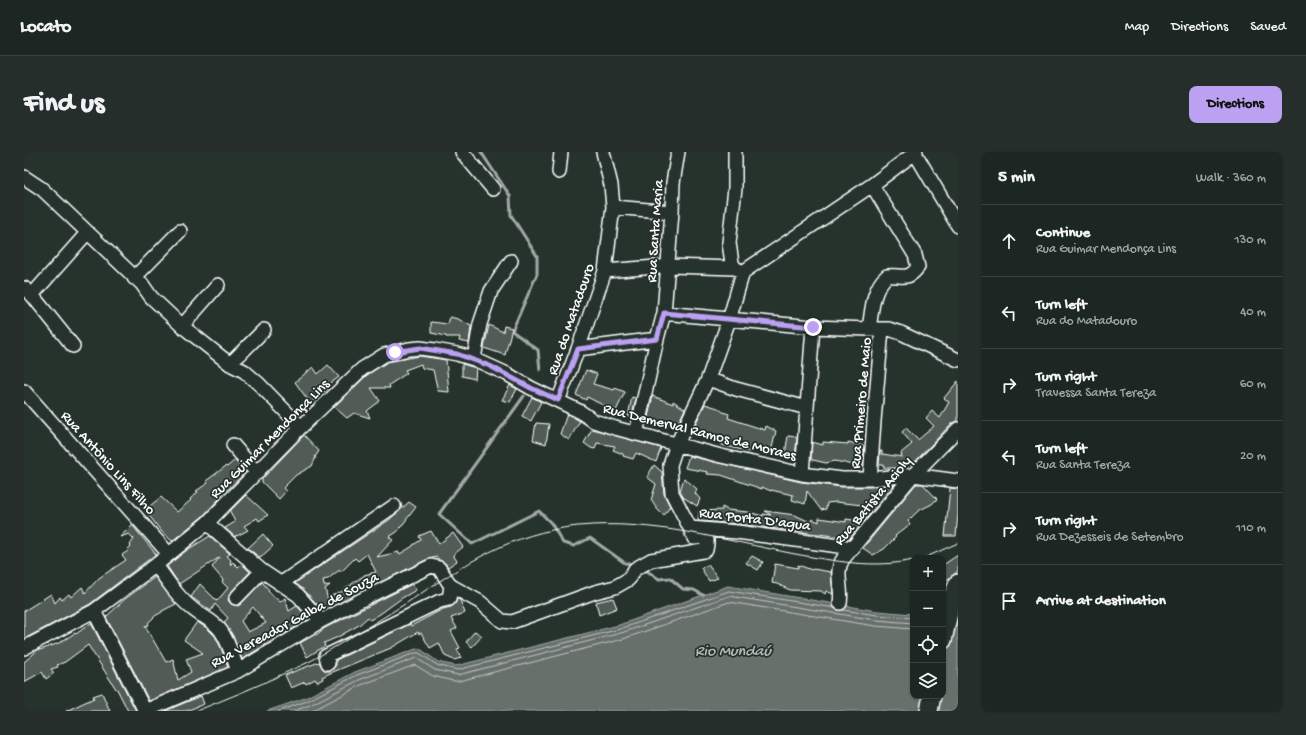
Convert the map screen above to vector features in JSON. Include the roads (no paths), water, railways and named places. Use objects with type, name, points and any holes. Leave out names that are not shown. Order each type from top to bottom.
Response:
[{"type":"main road","points":[[946,628],[956,589]]},
{"type":"main road","points":[[929,711],[931,699]]},
{"type":"street","points":[[462,152],[493,189]]},
{"type":"street","points":[[558,172],[561,152]]},
{"type":"street","name":"Rua do Matadouro","points":[[558,400],[578,349],[605,271],[613,207],[611,185],[603,152]]},
{"type":"street","name":"Rua Santa Maria","points":[[636,434],[664,313],[669,266],[673,183],[678,152]]},
{"type":"street","points":[[735,152],[735,188],[729,243],[732,263],[739,270]]},
{"type":"street","points":[[605,271],[669,266],[739,270],[872,185],[916,152],[958,226]]},
{"type":"street","points":[[24,177],[42,190],[142,284],[151,297],[182,326],[230,364],[244,371],[259,384],[301,427]]},
{"type":"street","points":[[869,330],[877,288],[882,280],[887,276],[904,277],[913,274],[918,267],[915,256],[872,185]]},
{"type":"street","points":[[613,207],[672,212]]},
{"type":"street","points":[[134,278],[180,231]]},
{"type":"street","points":[[73,346],[28,292],[87,233]]},
{"type":"street","points":[[474,359],[480,324],[492,291],[511,261]]},
{"type":"street","points":[[677,444],[708,379],[729,320],[739,270]]},
{"type":"street","points":[[182,326],[218,285]]},
{"type":"street","points":[[664,313],[813,327],[896,330],[958,360]]},
{"type":"street","points":[[802,474],[813,327]]},
{"type":"street","name":"Rua Primeiro de Maio","points":[[870,479],[882,329]]},
{"type":"street","points":[[230,364],[264,330]]},
{"type":"street","points":[[578,349],[657,339]]},
{"type":"street","name":"Rua Guimar Mendonça Lins","points":[[24,648],[94,611],[156,565],[207,523],[301,427],[362,369],[384,355],[420,348],[457,354],[490,366],[531,388],[558,400]]},
{"type":"street","points":[[708,379],[736,389],[807,408]]},
{"type":"street","name":"Rua Antônio Lins Filho","points":[[24,391],[169,554]]},
{"type":"street","name":"Rua Demerval Ramos de Moraes","points":[[558,400],[594,421],[615,428],[721,456],[802,474],[842,479],[870,479],[913,475],[958,481]]},
{"type":"street","name":"Rua Batista Acioly","points":[[840,604],[842,597],[839,588],[841,562],[913,475],[958,429]]},
{"type":"street","name":"Rua Porta D'agua","points":[[677,444],[670,465],[672,493],[690,528],[744,533],[853,548]]},
{"type":"street","points":[[233,445],[257,473]]},
{"type":"street","points":[[280,584],[394,506]]},
{"type":"street","points":[[207,523],[262,571],[298,595],[321,621]]},
{"type":"street","points":[[328,663],[326,656],[440,602],[449,600],[451,586],[480,602],[502,621],[512,622],[596,592],[615,587],[629,579],[635,568],[651,560],[706,550],[707,540],[704,537],[694,538],[690,528]]},
{"type":"street","points":[[156,565],[176,592],[193,610],[222,631],[238,671]]},
{"type":"street","name":"Rua Vereador Galba de Souza","points":[[145,711],[238,671],[321,621],[431,566],[436,566],[439,568],[451,586]]},
{"type":"street","points":[[236,598],[262,571]]},
{"type":"street","points":[[94,611],[145,711]]},
{"type":"water","name":"Rio Mundaú","points":[[728,586],[877,611],[910,614],[910,699],[946,699],[946,615],[958,615],[958,711],[267,711],[305,698],[355,672],[419,648],[438,662],[456,666],[619,625]]},
{"type":"waterway","points":[[481,152],[510,196],[511,215],[537,256],[537,274],[512,331],[538,350],[540,370]]},
{"type":"waterway","points":[[524,396],[439,514],[472,544],[539,511],[551,523],[563,543],[574,546],[590,538],[625,563],[632,564]]},
{"type":"waterway","points":[[647,571],[659,579],[670,578],[683,589],[694,590],[703,595]]},
{"type":"tram line","points":[[196,711],[252,688],[312,660],[488,553],[509,543],[553,530],[578,526],[633,525],[687,532],[795,554],[854,563],[883,564],[910,561]]},
{"type":"tram line","points":[[931,555],[958,543]]}]
